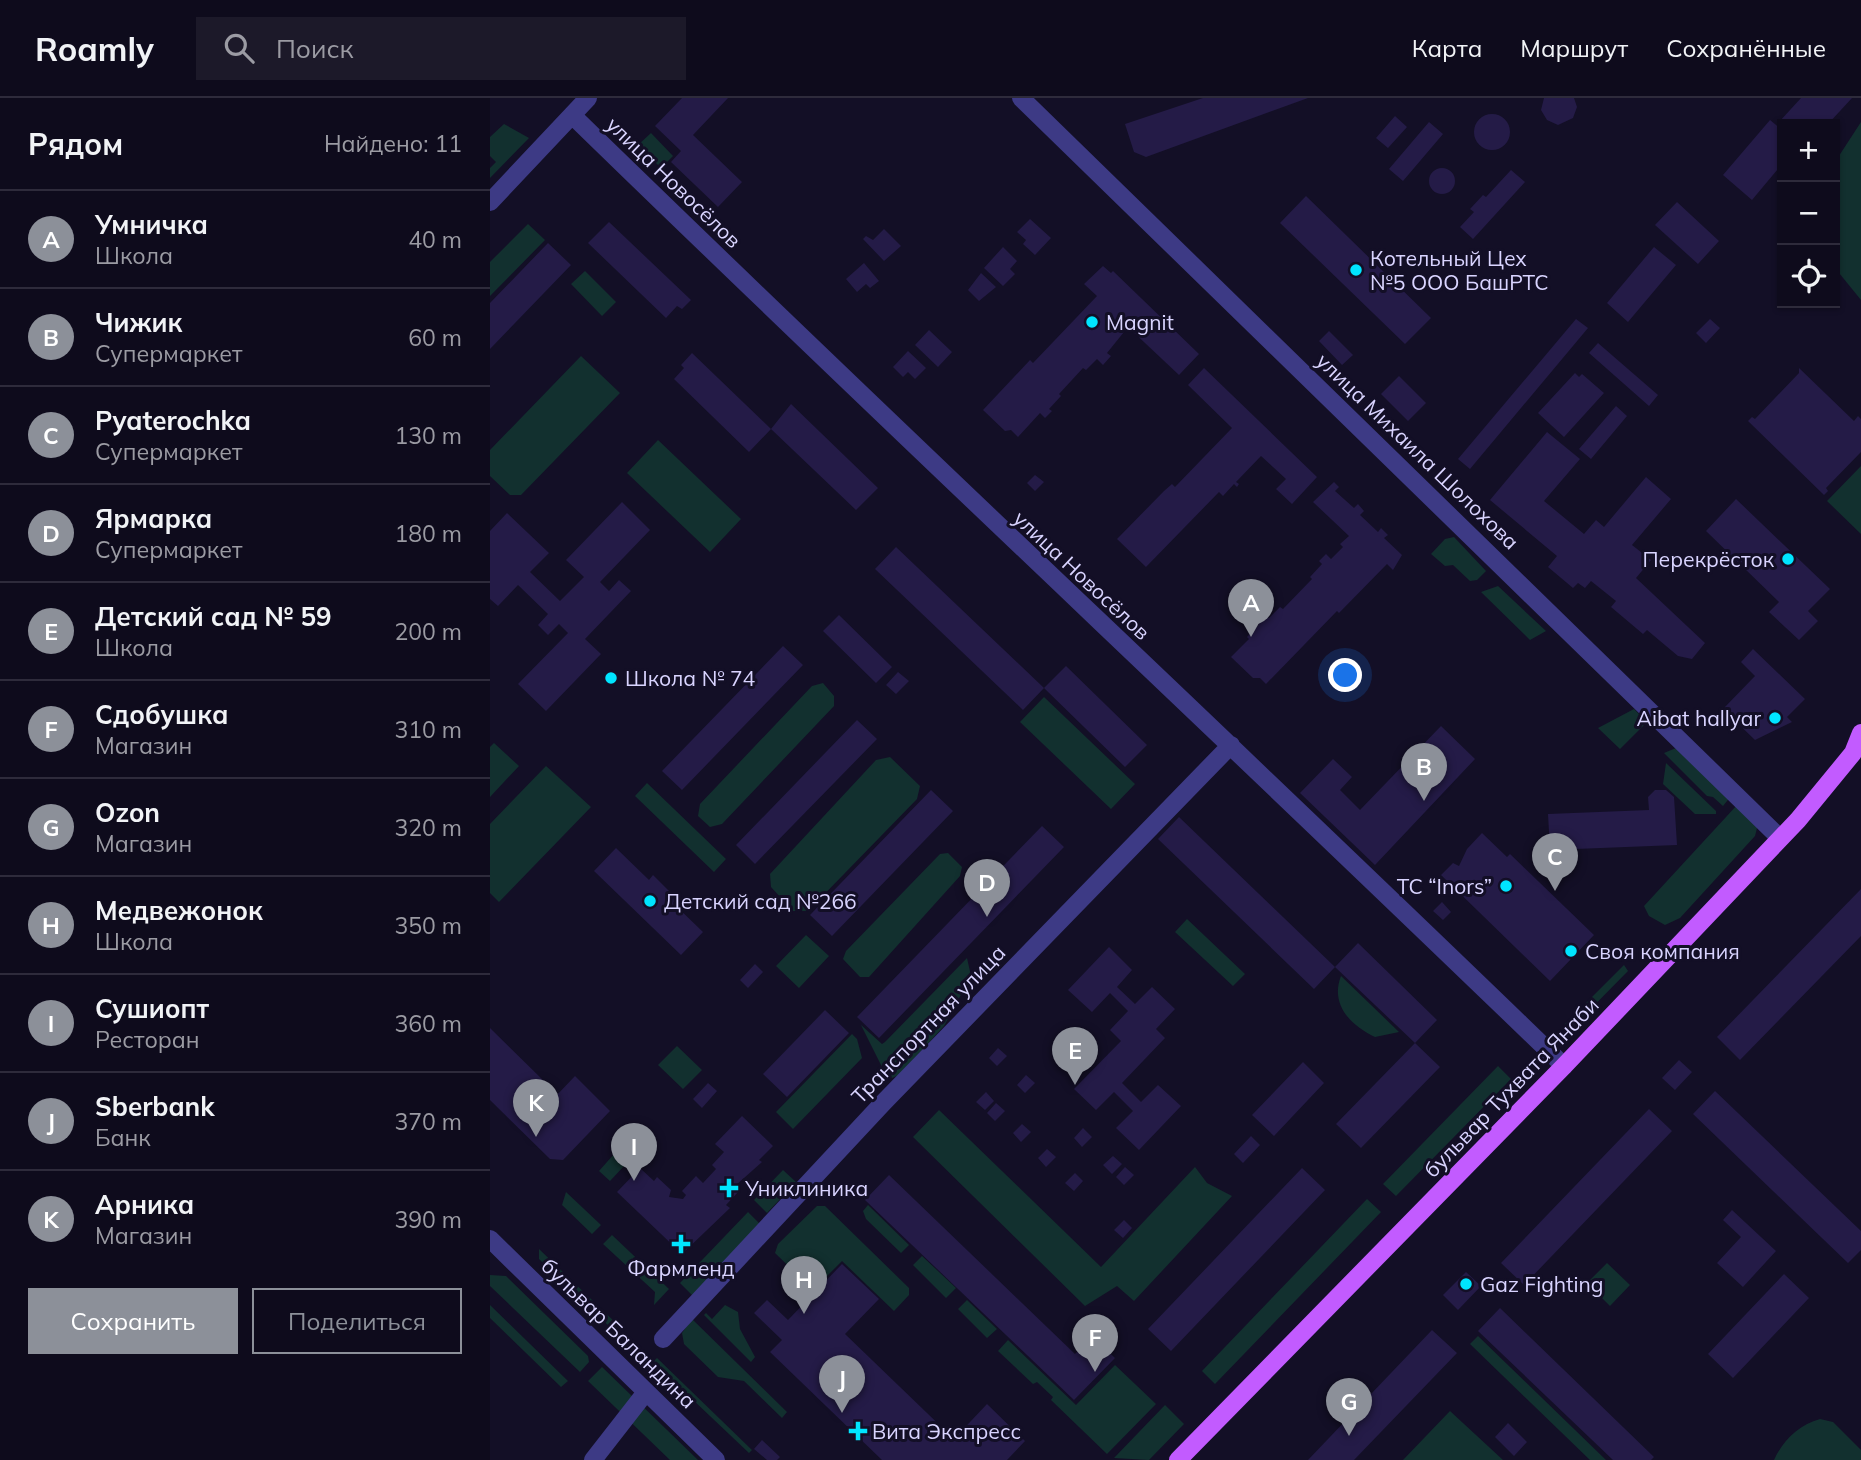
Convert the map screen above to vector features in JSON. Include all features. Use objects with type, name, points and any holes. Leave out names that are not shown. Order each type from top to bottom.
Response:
[{"type":"main road","name":"бульвар Тухвата Янаби","points":[[1178,1460],[1564,1066],[1780,838],[1853,753],[1861,733]]},
{"type":"street","points":[[490,202],[588,98]]},
{"type":"street","name":"улица Михаила Шолохова","points":[[1021,98],[1780,838]]},
{"type":"street","name":"улица Новосёлов","points":[[572,115],[973,504],[1231,746],[1564,1066]]},
{"type":"street","name":"Транспортная улица","points":[[663,1339],[912,1073],[1231,746]]},
{"type":"street","name":"бульвар Баландина","points":[[490,1239],[716,1460]]},
{"type":"street","points":[[593,1460],[646,1392]]},
{"type":"green space","points":[[1861,122],[1861,300],[1840,274],[1840,154]]},
{"type":"green space","points":[[504,124],[529,138],[490,178],[490,168],[496,162],[490,156],[490,137]]},
{"type":"green space","points":[[651,133],[673,156],[661,168],[638,145]]},
{"type":"green space","points":[[528,224],[545,240],[490,296],[490,262]]},
{"type":"green space","points":[[585,271],[616,302],[602,316],[571,284]]},
{"type":"green space","points":[[581,356],[620,393],[521,495],[510,495],[490,476],[490,450]]},
{"type":"green space","points":[[658,440],[741,519],[710,552],[627,473]]},
{"type":"green space","points":[[1861,466],[1861,534],[1827,501]]},
{"type":"green space","points":[[1454,537],[1486,571],[1477,580],[1470,581],[1453,565],[1445,566],[1431,554],[1445,539]]},
{"type":"green space","points":[[1498,586],[1546,631],[1530,640],[1481,592]]},
{"type":"green space","points":[[823,683],[834,696],[834,706],[722,824],[710,827],[698,816],[700,804],[812,686]]},
{"type":"green space","points":[[1044,697],[1135,784],[1111,809],[1020,722]]},
{"type":"green space","points":[[1634,709],[1647,722],[1620,749],[1598,728]]},
{"type":"green space","points":[[494,743],[519,766],[490,797],[490,747]]},
{"type":"green space","points":[[1676,748],[1731,796],[1723,806],[1713,797],[1707,796],[1664,753]]},
{"type":"green space","points":[[890,757],[920,786],[917,799],[808,911],[793,911],[771,887],[770,874],[876,760]]},
{"type":"green space","points":[[1666,763],[1716,811],[1716,814],[1695,814],[1663,784]]},
{"type":"green space","points":[[546,766],[591,807],[499,902],[490,893],[490,824]]},
{"type":"green space","points":[[647,783],[726,859],[714,872],[635,796]]},
{"type":"green space","points":[[1738,804],[1758,824],[1755,836],[1680,918],[1665,925],[1649,916],[1644,906]]},
{"type":"green space","points":[[948,853],[962,867],[960,876],[869,977],[860,977],[843,959],[846,951],[940,854]]},
{"type":"green space","points":[[1187,919],[1245,974],[1233,986],[1175,932]]},
{"type":"green space","points":[[806,935],[829,956],[799,988],[776,966]]},
{"type":"green space","points":[[967,958],[971,976],[944,1026],[899,1075],[892,1078],[883,1069],[861,1025],[882,1044]]},
{"type":"green space","points":[[1624,965],[1628,971],[1567,1033],[1561,1028]]},
{"type":"green space","points":[[1341,976],[1399,1032],[1375,1037],[1350,1020],[1338,996]]},
{"type":"green space","points":[[852,1034],[857,1039],[862,1058],[793,1129],[776,1112]]},
{"type":"green space","points":[[677,1046],[702,1070],[683,1089],[658,1065]]},
{"type":"green space","points":[[1498,1066],[1511,1079],[1396,1196],[1383,1184]]},
{"type":"green space","points":[[939,1110],[1101,1267],[1195,1167],[1207,1183],[1232,1196],[1134,1301],[1117,1286],[1085,1306],[913,1137]]},
{"type":"green space","points":[[622,1145],[641,1148],[610,1181],[599,1171]]},
{"type":"green space","points":[[783,1170],[796,1182],[767,1213],[754,1200]]},
{"type":"green space","points":[[566,1192],[601,1225],[592,1234],[562,1205]]},
{"type":"green space","points":[[1367,1199],[1381,1212],[1215,1384],[1202,1371]]},
{"type":"green space","points":[[868,1205],[909,1245],[901,1253],[866,1219],[863,1211]]},
{"type":"green space","points":[[817,1206],[825,1206],[909,1288],[909,1295],[894,1311],[842,1261],[816,1287],[810,1287],[775,1253],[778,1244]]},
{"type":"green space","points":[[748,1212],[761,1225],[693,1296],[680,1283]]},
{"type":"green space","points":[[612,1235],[669,1289],[654,1305],[655,1292],[603,1244]]},
{"type":"green space","points":[[539,1249],[618,1325],[613,1330],[539,1259]]},
{"type":"green space","points":[[922,1256],[956,1288],[946,1298],[913,1265]]},
{"type":"green space","points":[[1607,1263],[1630,1285],[1610,1306],[1587,1283]]},
{"type":"green space","points":[[490,1275],[506,1276],[588,1356],[589,1362],[580,1372],[490,1286]]},
{"type":"green space","points":[[967,1300],[997,1329],[987,1338],[958,1309]]},
{"type":"green space","points":[[490,1305],[568,1381],[561,1387],[490,1318]]},
{"type":"green space","points":[[725,1305],[738,1312],[740,1329],[755,1357],[751,1362],[704,1315],[706,1313],[712,1319]]},
{"type":"green space","points":[[692,1319],[787,1412],[782,1418],[744,1381],[718,1377],[684,1344],[682,1333]]},
{"type":"green space","points":[[1478,1336],[1606,1460],[1590,1460],[1470,1344]]},
{"type":"green space","points":[[1008,1340],[1076,1405],[1115,1365],[1156,1404],[1107,1454],[1051,1400],[1053,1397],[1037,1382],[1033,1384],[998,1351]]},
{"type":"green space","points":[[657,1358],[752,1450],[749,1453],[653,1362]]},
{"type":"green space","points":[[602,1367],[698,1460],[670,1460],[588,1381]]},
{"type":"green space","points":[[1165,1405],[1184,1424],[1149,1460],[1114,1458]]},
{"type":"green space","points":[[1450,1411],[1503,1460],[1403,1460]]},
{"type":"green space","points":[[1820,1419],[1833,1422],[1861,1450],[1861,1460],[1774,1460],[1792,1434]]},
{"type":"building","points":[[682,98],[728,98],[693,135],[742,182],[718,207],[671,162],[681,151],[655,126]]},
{"type":"building","points":[[1203,98],[1308,98],[1146,157],[1134,152],[1125,124]]},
{"type":"building","points":[[1544,98],[1574,98],[1577,107],[1573,118],[1558,125],[1547,120],[1541,110]]},
{"type":"building","points":[[1801,98],[1852,98],[1833,119],[1782,119]]},
{"type":"building","points":[[1492,114],[1505,119],[1510,132],[1505,145],[1492,150],[1479,145],[1474,132],[1479,119]]},
{"type":"building","points":[[1395,116],[1407,127],[1388,148],[1376,138]]},
{"type":"building","points":[[1770,120],[1777,126],[1777,170],[1752,200],[1723,175]]},
{"type":"building","points":[[1429,122],[1443,134],[1403,181],[1389,169]]},
{"type":"building","points":[[1442,168],[1451,172],[1455,181],[1451,190],[1442,194],[1433,190],[1429,181],[1433,172]]},
{"type":"building","points":[[1511,170],[1525,182],[1473,239],[1460,227],[1474,212],[1470,209],[1483,195],[1486,197]]},
{"type":"building","name":"Котельный Цех №5 ООО БашРТС","points":[[1306,196],[1431,318],[1405,344],[1280,223]]},
{"type":"building","points":[[1677,202],[1719,241],[1698,264],[1655,225]]},
{"type":"building","points":[[1030,219],[1051,238],[1035,255],[1023,244],[1026,240],[1017,232]]},
{"type":"building","points":[[609,222],[691,300],[682,309],[677,306],[666,318],[588,243]]},
{"type":"building","points":[[884,229],[901,246],[884,261],[863,239],[866,236],[873,240]]},
{"type":"building","points":[[548,243],[571,265],[490,349],[490,303]]},
{"type":"building","points":[[1003,247],[1017,261],[1010,269],[1015,274],[1003,286],[984,268]]},
{"type":"building","points":[[1654,247],[1676,265],[1628,322],[1607,303]]},
{"type":"building","points":[[864,263],[879,281],[870,288],[866,284],[857,292],[846,279]]},
{"type":"building","points":[[1103,266],[1111,273],[1113,271],[1199,354],[1179,375],[1128,327],[1107,353],[1111,356],[1103,365],[1097,359],[1086,370],[1083,368],[1059,394],[1061,396],[1045,418],[1040,413],[1018,437],[1011,430],[1005,431],[983,410],[1030,360],[1033,363],[1097,296],[1084,284]]},
{"type":"building","points":[[981,273],[996,287],[979,301],[968,290]]},
{"type":"building","points":[[1576,319],[1588,328],[1470,469],[1458,459]]},
{"type":"building","points":[[1710,319],[1720,328],[1706,343],[1696,333]]},
{"type":"building","points":[[929,330],[952,352],[938,367],[915,345]]},
{"type":"building","points":[[1329,331],[1353,355],[1342,365],[1319,341]]},
{"type":"building","points":[[1598,343],[1658,395],[1649,406],[1589,353]]},
{"type":"building","points":[[908,351],[926,368],[915,379],[908,372],[903,377],[893,367]]},
{"type":"building","points":[[692,353],[771,429],[749,452],[674,379],[684,368],[681,365]]},
{"type":"building","points":[[1204,368],[1317,477],[1292,504],[1276,489],[1286,479],[1261,456],[1236,482],[1239,484],[1237,487],[1234,484],[1223,496],[1219,492],[1146,567],[1117,539],[1164,491],[1172,484],[1175,487],[1232,428],[1188,385]]},
{"type":"building","points":[[1799,368],[1854,421],[1858,416],[1861,419],[1861,452],[1826,488],[1828,491],[1824,495],[1748,421],[1752,417],[1755,419],[1799,373]]},
{"type":"building","points":[[1575,373],[1579,377],[1582,374],[1604,393],[1564,437],[1538,413]]},
{"type":"building","points":[[1399,376],[1426,403],[1408,421],[1381,394]]},
{"type":"building","points":[[791,404],[878,488],[856,510],[771,429]]},
{"type":"building","points":[[1616,406],[1627,416],[1591,459],[1579,449]]},
{"type":"building","points":[[1547,432],[1580,459],[1544,501],[1584,534],[1596,520],[1604,527],[1646,477],[1671,499],[1632,545],[1651,560],[1636,578],[1705,643],[1692,659],[1678,656],[1647,630],[1643,634],[1611,607],[1616,601],[1591,581],[1585,588],[1578,583],[1573,588],[1548,567],[1557,556],[1490,500]]},
{"type":"building","points":[[1035,475],[1044,482],[1035,491],[1027,483]]},
{"type":"building","points":[[1334,482],[1339,487],[1335,491],[1354,508],[1358,504],[1364,511],[1360,515],[1378,532],[1381,528],[1388,535],[1384,538],[1402,555],[1393,570],[1387,564],[1266,684],[1260,678],[1253,678],[1231,657],[1249,639],[1247,637],[1259,624],[1256,621],[1264,613],[1269,618],[1280,607],[1283,609],[1312,579],[1310,577],[1322,564],[1319,561],[1326,554],[1331,559],[1343,547],[1340,544],[1349,536],[1313,502]]},
{"type":"building","points":[[1736,499],[1830,589],[1808,611],[1818,621],[1799,640],[1769,612],[1779,602],[1706,531]]},
{"type":"building","points":[[622,502],[650,530],[600,582],[609,591],[619,580],[631,591],[585,639],[601,654],[546,711],[518,684],[568,633],[559,624],[548,635],[538,625],[548,614],[518,585],[498,606],[490,599],[490,531],[507,513],[549,553],[530,572],[560,601],[584,577],[566,560]]},
{"type":"building","points":[[896,547],[1044,688],[1023,710],[875,569]]},
{"type":"building","points":[[839,615],[892,667],[876,683],[823,631]]},
{"type":"building","points":[[783,646],[803,665],[682,790],[662,771]]},
{"type":"building","points":[[1753,649],[1805,699],[1787,717],[1792,722],[1755,740],[1723,709],[1755,676],[1741,662]]},
{"type":"building","points":[[1066,666],[1147,745],[1125,767],[1044,688]]},
{"type":"building","points":[[898,672],[909,681],[896,694],[886,685]]},
{"type":"building","points":[[857,720],[877,739],[755,864],[736,845]]},
{"type":"building","points":[[1441,726],[1475,759],[1375,865],[1300,793],[1333,759],[1352,777],[1340,790],[1360,810]]},
{"type":"building","points":[[931,790],[953,811],[832,936],[810,915]]},
{"type":"building","points":[[1655,790],[1666,790],[1674,797],[1677,845],[1550,850],[1548,814],[1649,810],[1648,797]]},
{"type":"building","points":[[1179,817],[1335,967],[1314,989],[1158,839]]},
{"type":"building","points":[[1042,826],[1064,847],[879,1038],[857,1017]]},
{"type":"building","points":[[1482,833],[1507,857],[1510,854],[1594,935],[1550,981],[1441,875],[1453,863],[1459,866],[1467,849]]},
{"type":"building","name":"Детский сад №266","points":[[616,848],[649,880],[653,875],[677,899],[673,903],[703,932],[681,955],[594,871]]},
{"type":"building","points":[[1861,889],[1861,936],[1740,1060],[1717,1037]]},
{"type":"building","points":[[1442,902],[1451,912],[1443,920],[1433,911]]},
{"type":"building","points":[[1358,943],[1437,1020],[1415,1043],[1335,967]]},
{"type":"building","points":[[1109,947],[1132,970],[1117,987],[1135,1004],[1152,987],[1175,1009],[1156,1029],[1165,1038],[1122,1083],[1141,1102],[1158,1085],[1181,1106],[1139,1150],[1116,1128],[1133,1111],[1114,1092],[1096,1110],[1074,1089],[1121,1041],[1110,1030],[1128,1011],[1110,993],[1092,1012],[1068,990]]},
{"type":"building","points":[[755,964],[763,972],[748,988],[740,980]]},
{"type":"building","points":[[825,1010],[849,1033],[787,1097],[763,1074]]},
{"type":"building","points":[[490,1028],[548,1085],[545,1088],[555,1097],[575,1076],[610,1111],[563,1160],[550,1159],[490,1100]]},
{"type":"building","points":[[1415,1043],[1440,1067],[1361,1148],[1336,1124]]},
{"type":"building","points":[[998,1048],[1007,1056],[997,1066],[989,1058]]},
{"type":"building","points":[[1679,1060],[1692,1072],[1675,1090],[1662,1078]]},
{"type":"building","points":[[1303,1062],[1324,1083],[1274,1136],[1252,1115]]},
{"type":"building","points":[[1026,1075],[1035,1083],[1025,1093],[1017,1085]]},
{"type":"building","points":[[708,1083],[717,1091],[702,1108],[693,1099]]},
{"type":"building","points":[[1715,1091],[1861,1231],[1861,1250],[1848,1263],[1693,1114]]},
{"type":"building","points":[[986,1092],[994,1101],[985,1110],[976,1102]]},
{"type":"building","points":[[996,1103],[1005,1111],[995,1121],[987,1113]]},
{"type":"building","points":[[1649,1109],[1672,1131],[1524,1285],[1501,1263]]},
{"type":"building","points":[[742,1116],[773,1146],[759,1160],[762,1162],[735,1186],[739,1191],[726,1205],[730,1208],[682,1254],[617,1192],[640,1168],[654,1181],[657,1177],[671,1190],[669,1197],[683,1199],[686,1195],[682,1191],[696,1176],[703,1183],[716,1169],[712,1165],[724,1152],[715,1144]]},
{"type":"building","points":[[1022,1124],[1031,1132],[1021,1142],[1013,1133]]},
{"type":"building","points":[[1083,1128],[1092,1137],[1082,1147],[1074,1138]]},
{"type":"building","points":[[1251,1136],[1260,1145],[1243,1163],[1234,1154]]},
{"type":"building","points":[[1047,1149],[1056,1157],[1046,1167],[1038,1158]]},
{"type":"building","points":[[1113,1156],[1122,1164],[1112,1174],[1103,1165]]},
{"type":"building","points":[[1125,1167],[1134,1175],[1124,1185],[1116,1177]]},
{"type":"building","points":[[1302,1168],[1325,1190],[1171,1351],[1148,1329]]},
{"type":"building","points":[[1075,1173],[1083,1181],[1074,1191],[1065,1183]]},
{"type":"building","points":[[889,1175],[1075,1354],[1092,1336],[1115,1358],[1074,1400],[865,1200]]},
{"type":"building","points":[[1732,1210],[1776,1251],[1743,1287],[1717,1263],[1741,1237],[1723,1220]]},
{"type":"building","points":[[1124,1220],[1132,1228],[1123,1238],[1114,1230]]},
{"type":"building","points":[[842,1264],[879,1299],[845,1334],[954,1439],[987,1404],[1025,1441],[1007,1460],[882,1460],[770,1352],[782,1340],[754,1313],[767,1300],[788,1320]]},
{"type":"building","points":[[1466,1272],[1481,1286],[1458,1310],[1443,1295]]},
{"type":"building","points":[[1784,1274],[1809,1298],[1733,1378],[1708,1354]]},
{"type":"building","points":[[1500,1308],[1654,1457],[1651,1460],[1613,1460],[1478,1331]]},
{"type":"building","points":[[1432,1330],[1457,1353],[1354,1460],[1308,1460]]},
{"type":"building","points":[[1508,1423],[1527,1442],[1514,1456],[1495,1437]]},
{"type":"building","points":[[762,1440],[780,1457],[777,1460],[767,1460],[754,1449]]},
{"type":"place","name":"Котельный Цех №5 ООО БашРТС","points":[[1356,270]]},
{"type":"place","name":"Magnit","points":[[1092,322]]},
{"type":"place","name":"Перекрёсток","points":[[1788,559]]},
{"type":"place","name":"Умничка","points":[[1251,637]]},
{"type":"place","name":"Школа № 74","points":[[611,678]]},
{"type":"place","name":"Aibat hallyar","points":[[1775,718]]},
{"type":"place","name":"Чижик","points":[[1424,801]]},
{"type":"place","name":"TC “Inors”","points":[[1506,886]]},
{"type":"place","name":"Pyaterochka","points":[[1555,891]]},
{"type":"place","name":"Детский сад №266","points":[[650,901]]},
{"type":"place","name":"Ярмарка","points":[[987,917]]},
{"type":"place","name":"Своя компания","points":[[1571,951]]},
{"type":"place","name":"Детский сад № 59","points":[[1075,1085]]},
{"type":"place","name":"Арника","points":[[536,1137]]},
{"type":"place","name":"Сушиопт","points":[[634,1181]]},
{"type":"place","name":"Униклиника","points":[[729,1188]]},
{"type":"place","name":"Фармленд","points":[[681,1244]]},
{"type":"place","name":"Gaz Fighting","points":[[1466,1284]]},
{"type":"place","name":"Медвежонок","points":[[804,1314]]},
{"type":"place","name":"Сдобушка","points":[[1095,1372]]},
{"type":"place","name":"Sberbank","points":[[842,1413]]},
{"type":"place","name":"Вита Экспресс","points":[[858,1431]]},
{"type":"place","name":"Ozon","points":[[1349,1436]]}]
